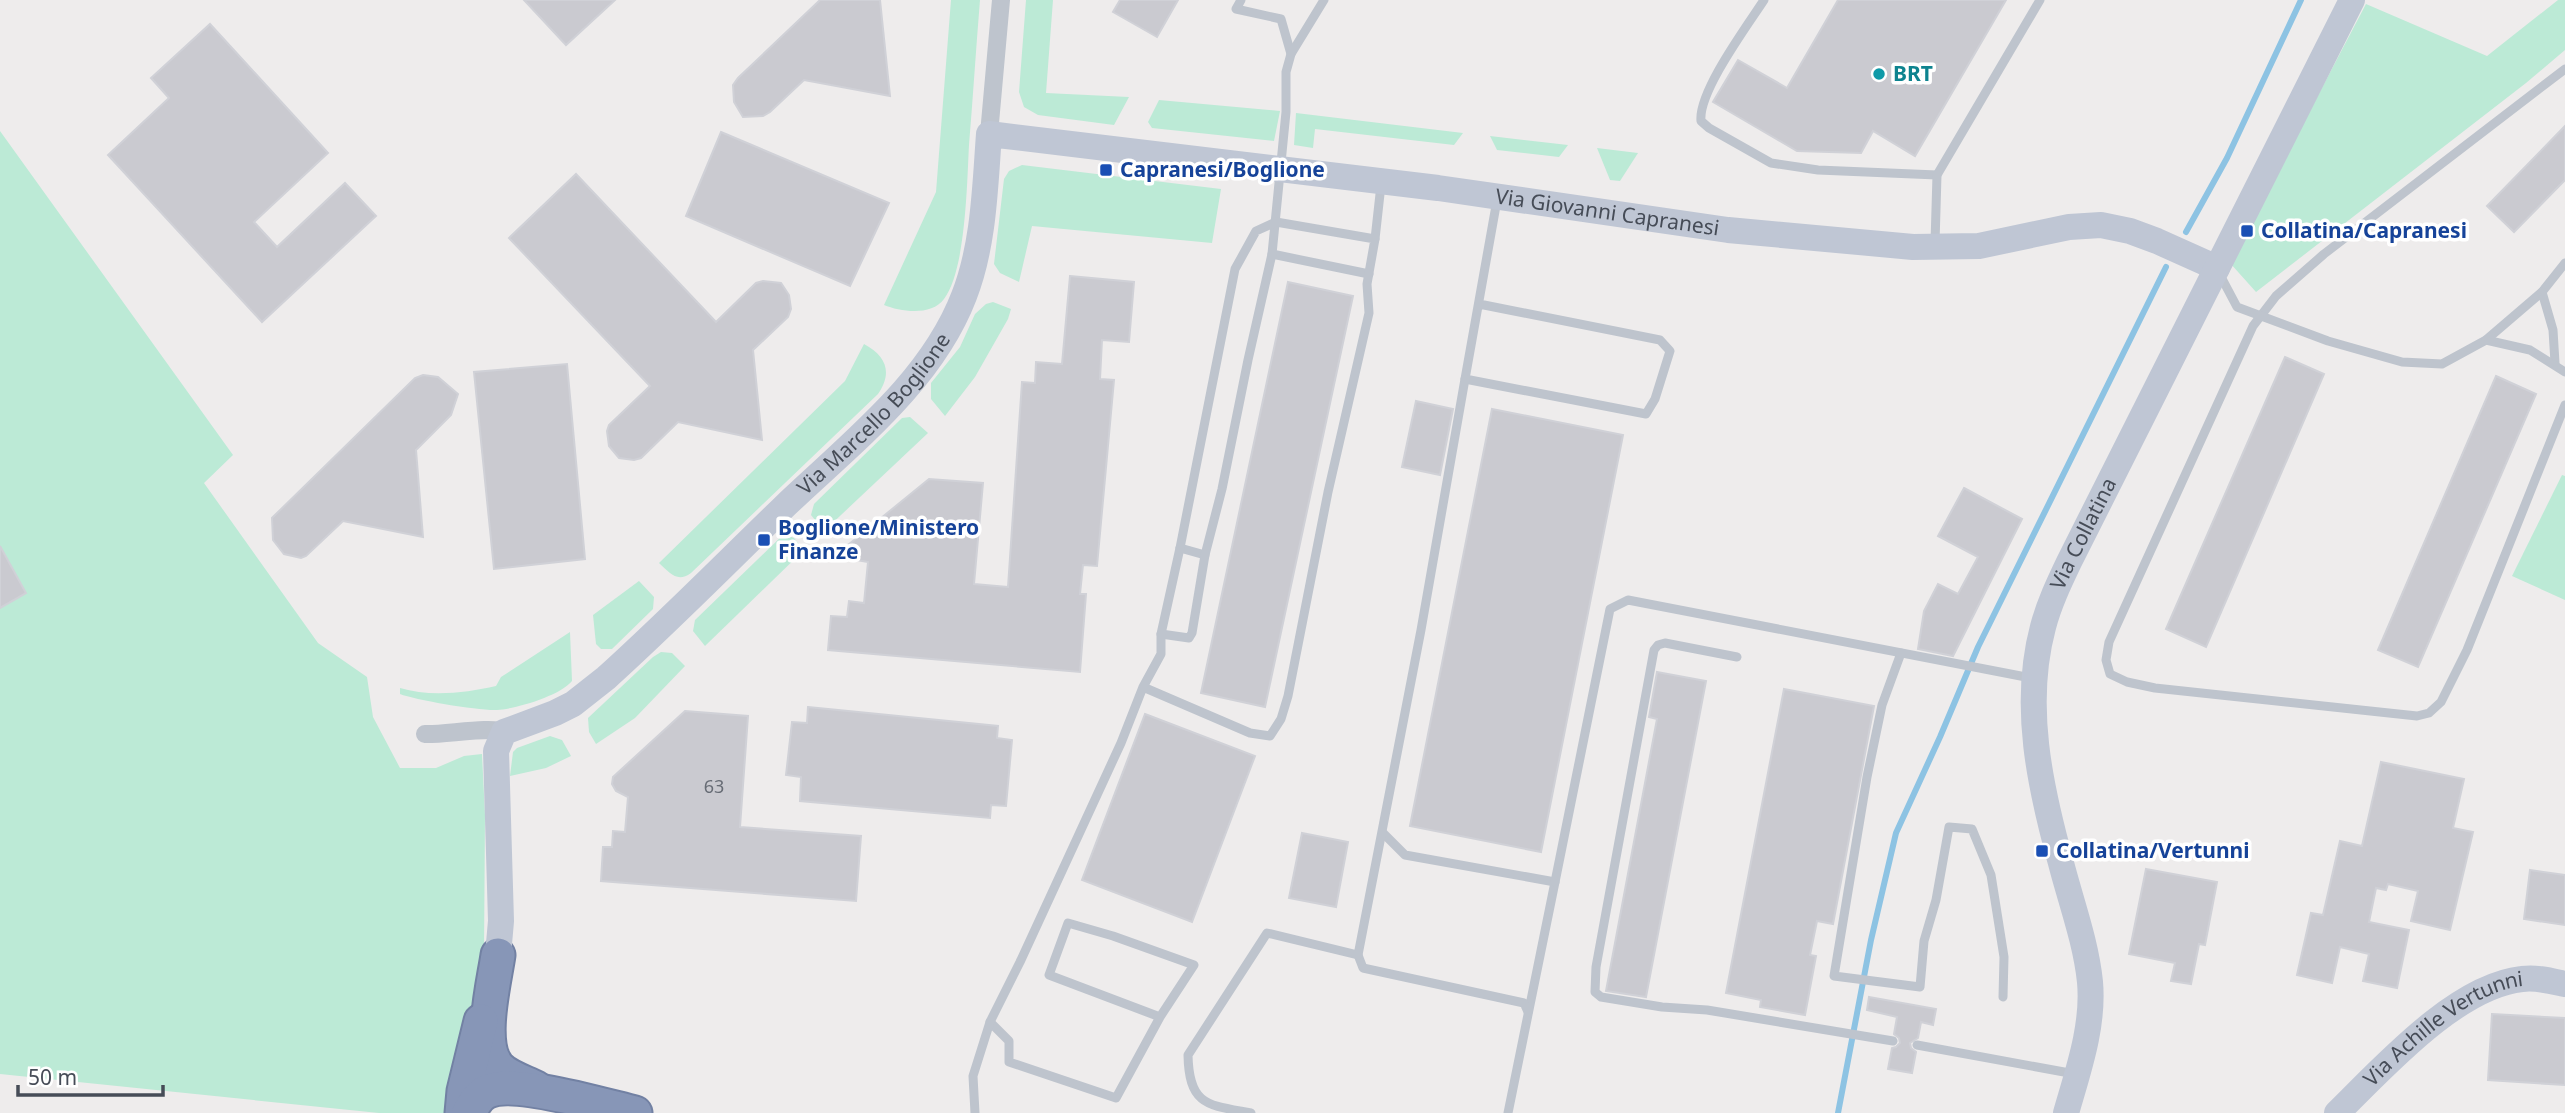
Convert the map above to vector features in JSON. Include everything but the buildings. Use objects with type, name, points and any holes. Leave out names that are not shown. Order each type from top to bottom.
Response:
[{"type":"highway","points":[[498,955],[488,1049],[497,1067],[545,1092]]},
{"type":"highway","points":[[462,1113],[470,1066],[498,955]]},
{"type":"highway","points":[[469,1113],[478,1098],[494,1089],[545,1092],[635,1113]]},
{"type":"street","name":"Via Marcello Boglione","points":[[425,734],[496,729],[504,732],[564,709],[606,678],[877,418],[923,367],[948,331],[969,283],[980,226],[1001,0]]},
{"type":"street","name":"Via Collatina","points":[[2066,1113],[2087,1026],[2090,982],[2041,779],[2034,714],[2035,679],[2043,628],[2057,588],[2353,0]]},
{"type":"street","name":"Via Giovanni Capranesi","points":[[989,134],[1381,182],[1728,230],[1935,248],[1979,246],[2069,227],[2101,225],[2157,241],[2217,268]]},
{"type":"street","points":[[498,955],[501,921],[496,751],[504,732]]},
{"type":"street","name":"Via Achille Vertunni","points":[[2337,1113],[2424,1031],[2472,997],[2521,979],[2542,979],[2565,984]]},
{"type":"lane","points":[[1241,0],[1236,9],[1281,19],[1291,54]]},
{"type":"lane","points":[[1161,634],[1183,639],[1189,638],[1192,633],[1205,555],[1222,489],[1272,254],[1286,104],[1285,79],[1291,54],[1324,0]]},
{"type":"lane","points":[[1763,0],[1710,89],[1700,111],[1701,121],[1771,163],[1818,170],[1937,175]]},
{"type":"lane","points":[[1935,248],[1937,175],[2040,0]]},
{"type":"lane","points":[[2565,69],[2324,254],[2276,296],[2259,316],[2109,642],[2107,667],[2110,674],[2118,679],[2169,690],[2417,716],[2429,713],[2441,702],[2467,650],[2565,405]]},
{"type":"lane","points":[[1143,687],[1250,733],[1270,736],[1281,719],[1288,696],[1328,492],[1369,313],[1369,274],[1381,182]]},
{"type":"lane","points":[[1498,198],[1422,629],[1359,955],[1363,968],[1524,1003],[1528,1013]]},
{"type":"lane","points":[[975,1113],[973,1076],[990,1022],[1161,653],[1161,634],[1181,548],[1235,269],[1256,232],[1276,222],[1375,239]]},
{"type":"lane","points":[[1272,254],[1369,274]]},
{"type":"lane","points":[[2217,268],[2237,307],[2328,341],[2402,362],[2442,364],[2486,340],[2542,292],[2565,262]]},
{"type":"lane","points":[[2542,292],[2553,330],[2555,363]]},
{"type":"lane","points":[[1465,379],[1646,414],[1655,398],[1670,351],[1660,340],[1479,304]]},
{"type":"lane","points":[[2486,340],[2530,350],[2555,363],[2565,372]]},
{"type":"lane","points":[[1181,548],[1205,555]]},
{"type":"lane","points":[[1508,1113],[1610,609],[1628,600],[2035,679]]},
{"type":"lane","points":[[1737,657],[1665,643],[1654,650],[1596,967],[1595,992],[1601,997],[1662,1007],[1707,1010],[1893,1041]]},
{"type":"lane","points":[[1902,653],[1882,705],[1869,765],[1834,976],[1920,987],[1924,941],[1936,901],[1949,827],[1972,829],[1991,876],[2004,957],[2003,997]]},
{"type":"lane","points":[[1382,833],[1405,855],[1555,882]]},
{"type":"lane","points":[[990,1022],[1009,1041],[1010,1062],[1116,1098],[1160,1017],[1195,965],[1068,923],[1049,975],[1160,1017]]},
{"type":"lane","points":[[1251,1113],[1210,1105],[1195,1091],[1189,1073],[1188,1055],[1267,933],[1359,955]]},
{"type":"lane","points":[[1917,1045],[2077,1074]]},
{"type":"green space","points":[[951,0],[980,0],[961,247],[951,286],[939,304],[916,311],[899,309],[884,305],[936,192]]},
{"type":"green space","points":[[1026,0],[1053,0],[1046,93],[1129,97],[1114,125],[1038,115],[1024,107],[1019,92]]},
{"type":"green space","points":[[2558,0],[2565,0],[2565,50],[2526,83],[2256,292],[2230,263],[2366,4],[2487,56]]},
{"type":"green space","points":[[1159,100],[1280,111],[1274,141],[1152,128],[1148,122]]},
{"type":"green space","points":[[1296,113],[1463,133],[1454,145],[1315,129],[1313,148],[1294,145]]},
{"type":"green space","points":[[0,131],[233,455],[204,483],[318,643],[367,677],[373,717],[400,768],[436,768],[464,756],[482,754],[485,815],[484,953],[447,1113],[379,1113],[0,1074]]},
{"type":"green space","points":[[1490,136],[1568,145],[1559,157],[1497,150]]},
{"type":"green space","points":[[1597,148],[1638,153],[1620,181],[1610,180]]},
{"type":"green space","points":[[1022,165],[1221,189],[1212,243],[1032,226],[1019,282],[1000,273],[994,264],[1004,179],[1009,171]]},
{"type":"green space","points":[[993,302],[1011,309],[1008,319],[975,377],[945,416],[931,399],[931,383],[960,347],[975,314],[986,304]]},
{"type":"green space","points":[[864,344],[878,354],[885,365],[885,379],[878,394],[691,573],[682,577],[674,576],[659,563],[845,381]]},
{"type":"green space","points":[[910,417],[928,433],[824,531],[811,515],[814,504],[902,418]]},
{"type":"green space","points":[[2562,475],[2565,476],[2565,600],[2512,576]]},
{"type":"green space","points":[[784,534],[794,538],[804,550],[705,646],[693,631],[695,620]]},
{"type":"green space","points":[[639,581],[654,597],[653,609],[612,649],[601,649],[596,644],[593,615]]},
{"type":"green space","points":[[570,632],[572,681],[558,692],[537,701],[489,710],[400,694],[400,688],[448,693],[496,686],[501,677]]},
{"type":"green space","points":[[661,652],[672,653],[685,666],[635,718],[596,744],[589,732],[588,718]]},
{"type":"green space","points":[[550,736],[562,740],[571,756],[546,768],[510,776],[513,752],[517,748]]},
{"type":"waterway","points":[[2186,232],[2227,158],[2301,0]]},
{"type":"waterway","points":[[1838,1113],[1871,940],[1896,833],[1978,647],[2166,267]]},
{"type":"place","name":"BRT","points":[[1879,74]]},
{"type":"place","name":"Capranesi/Boglione","points":[[1106,170]]},
{"type":"place","name":"Collatina/Capranesi","points":[[2247,231]]},
{"type":"place","name":"Boglione/Ministero Finanze","points":[[764,540]]},
{"type":"place","name":"Collatina/Vertunni","points":[[2042,851]]}]
